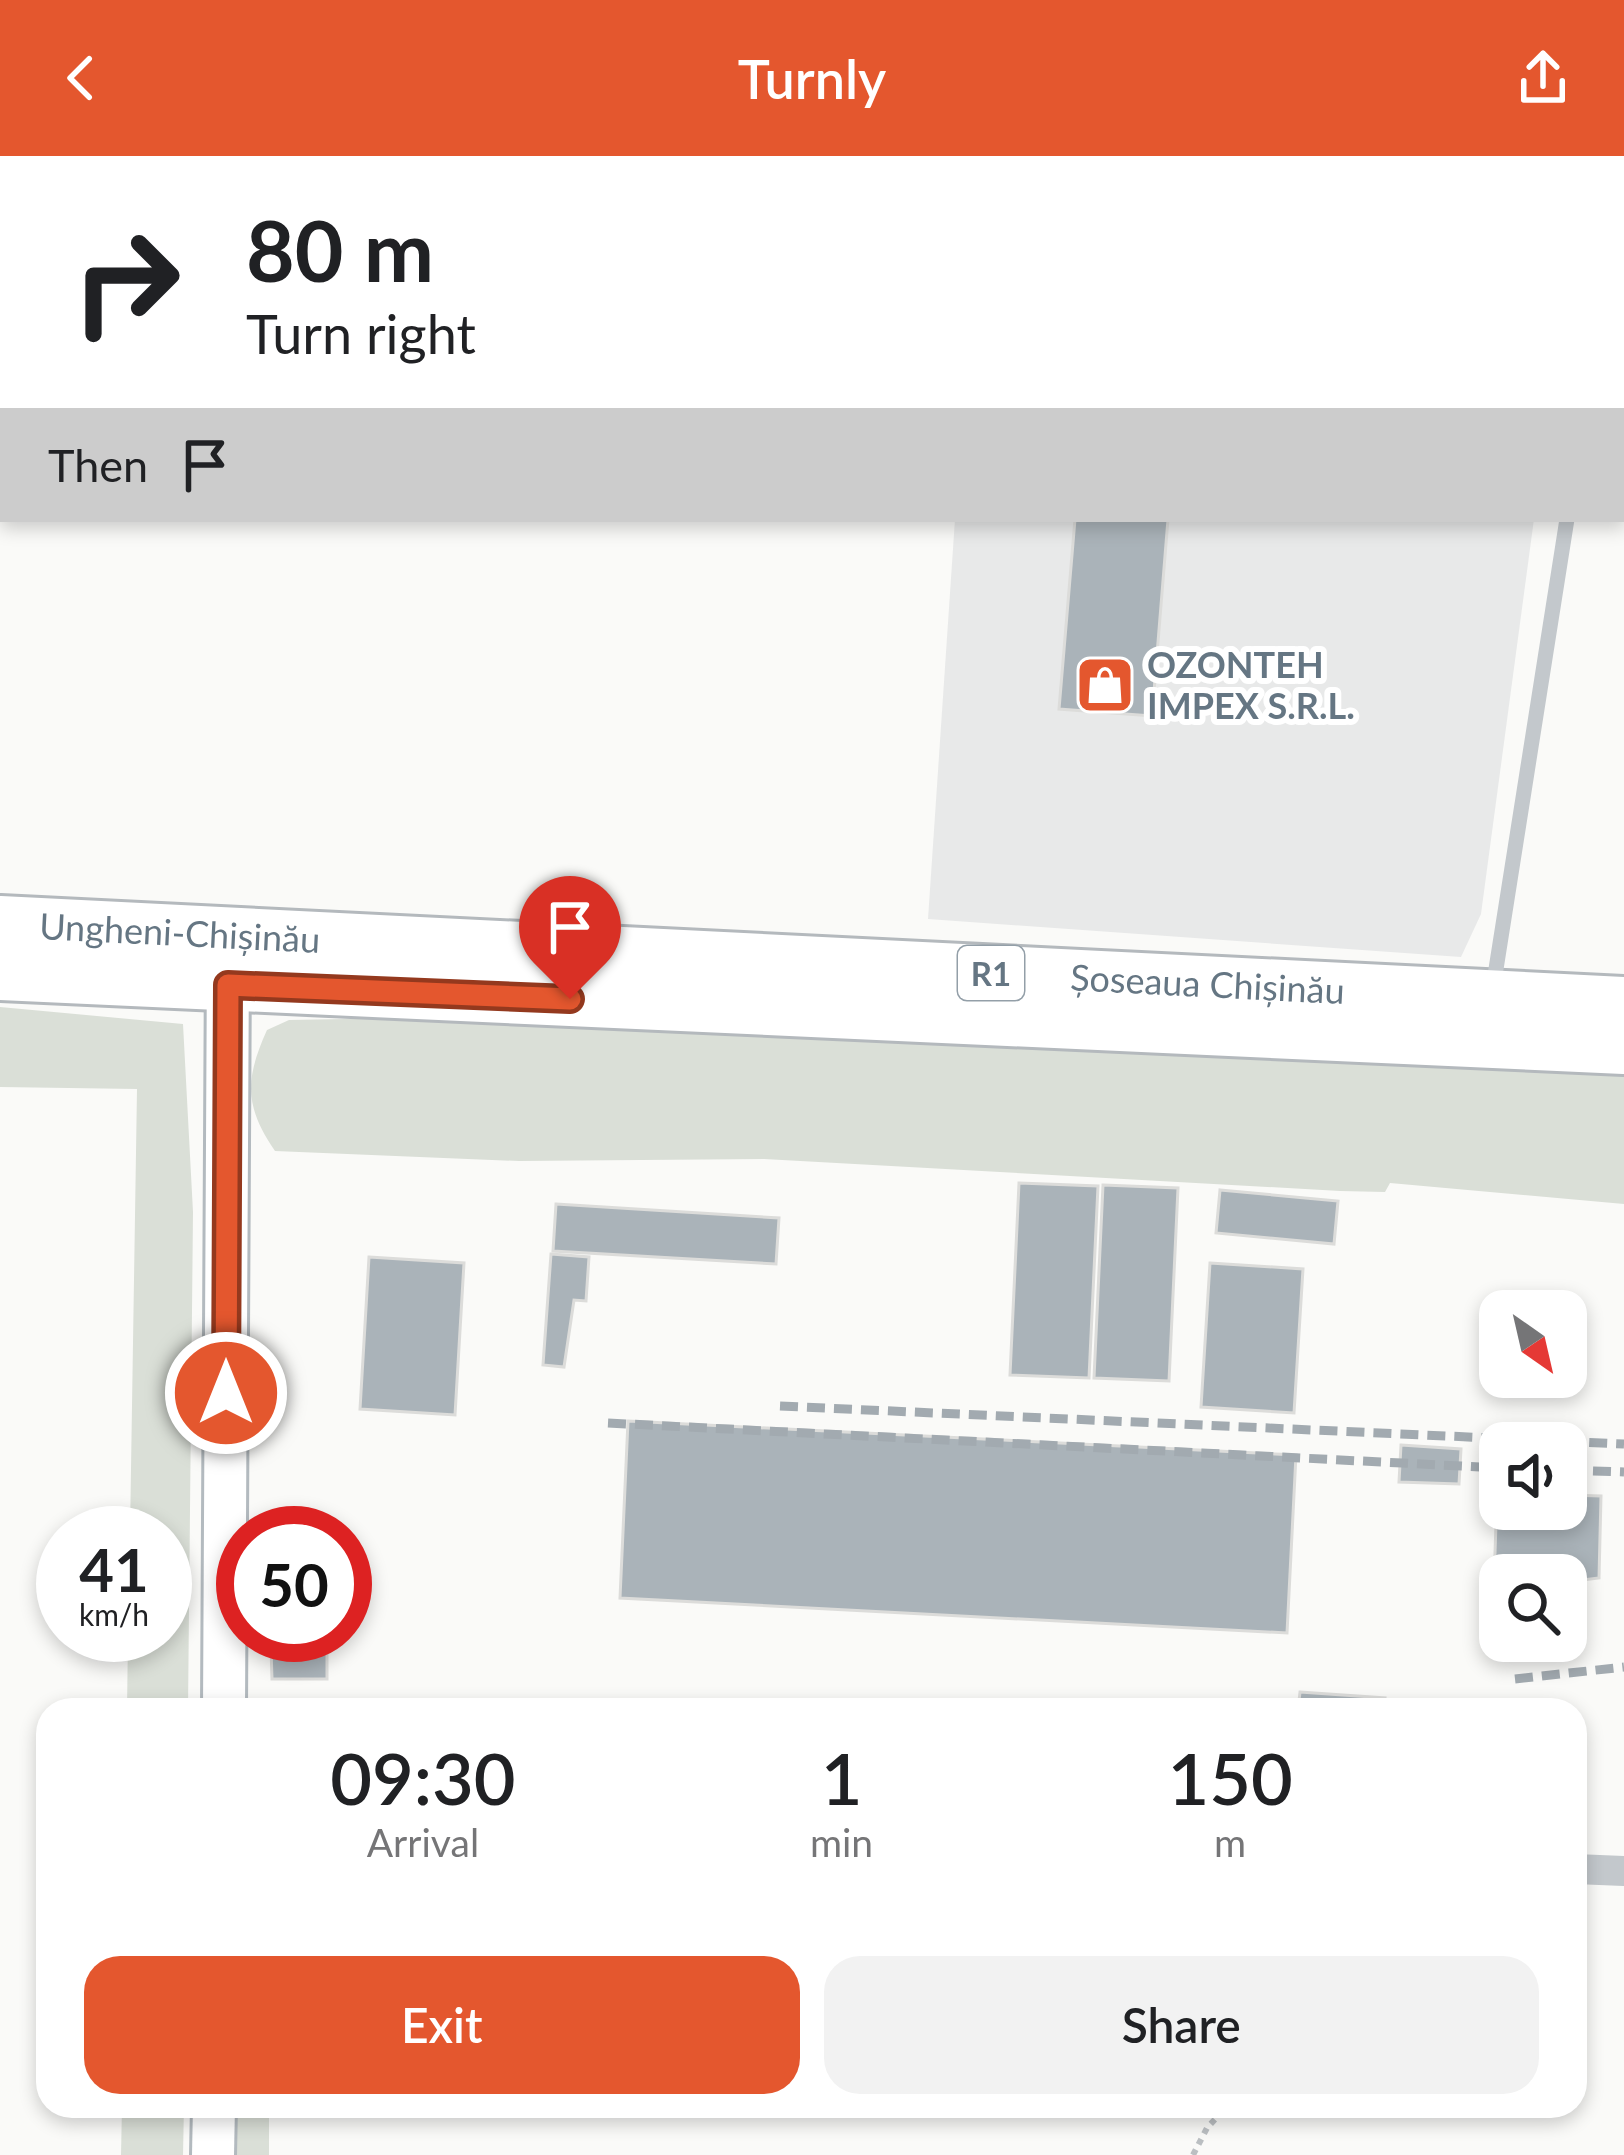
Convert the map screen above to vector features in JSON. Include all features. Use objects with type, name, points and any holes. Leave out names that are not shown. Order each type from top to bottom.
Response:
[{"type":"highway","name":"Ungheni-Chișinău","points":[[0,923],[228,959],[358,940]]},
{"type":"highway","name":"Șoseaua Chișinău","points":[[358,940],[1624,1004]]},
{"type":"highway","points":[[0,974],[228,959],[1624,1046]]},
{"type":"main road","points":[[224,1698],[228,959]]},
{"type":"main road","points":[[213,2155],[214,2118]]},
{"type":"street","points":[[1587,1869],[1624,1870]]},
{"type":"lane","points":[[1492,997],[1567,522]]},
{"type":"path","points":[[1193,2155],[1216,2118]]},
{"type":"shaded area","points":[[955,522],[1534,522],[1481,914],[1461,957],[928,919]]},
{"type":"shaded area","points":[[0,1007],[183,1024],[193,1212],[190,1506],[130,1506],[137,1089],[0,1087]]},
{"type":"shaded area","points":[[401,1018],[1624,1076],[1624,1204],[1390,1183],[1385,1192],[1340,1191],[764,1159],[519,1161],[275,1151],[258,1120],[251,1092],[267,1030],[289,1020]]},
{"type":"shaded area","points":[[128,1662],[188,1662],[188,1698],[127,1698]]},
{"type":"shaded area","points":[[122,2118],[184,2118],[183,2155],[121,2155]]},
{"type":"shaded area","points":[[237,2118],[269,2118],[269,2155],[236,2155]]},
{"type":"building","points":[[1075,522],[1168,522],[1152,716],[1059,709]]},
{"type":"building","points":[[1019,1183],[1098,1186],[1089,1378],[1010,1375]]},
{"type":"building","points":[[1103,1185],[1178,1188],[1169,1381],[1094,1378]]},
{"type":"building","points":[[1220,1190],[1338,1201],[1334,1244],[1216,1233]]},
{"type":"building","points":[[556,1204],[779,1218],[776,1264],[553,1251]]},
{"type":"building","points":[[551,1254],[589,1257],[586,1301],[574,1300],[564,1367],[543,1365]]},
{"type":"building","points":[[369,1257],[464,1263],[455,1415],[360,1409]]},
{"type":"building","points":[[1210,1263],[1303,1269],[1294,1413],[1201,1407]]},
{"type":"building","points":[[628,1421],[1296,1455],[1287,1633],[620,1598]]},
{"type":"building","points":[[1401,1445],[1461,1449],[1459,1484],[1399,1482]]},
{"type":"building","points":[[1587,1496],[1601,1496],[1599,1578],[1587,1579],[1587,1554],[1495,1554],[1496,1530],[1587,1530]]},
{"type":"building","points":[[271,1662],[327,1662],[327,1679],[272,1679]]},
{"type":"building","points":[[1300,1692],[1385,1698],[1299,1698]]},
{"type":"railway","points":[[780,1406],[1624,1444]]},
{"type":"railway","points":[[608,1423],[1479,1467]]},
{"type":"railway","points":[[1587,1471],[1624,1472]]},
{"type":"railway","points":[[1515,1679],[1624,1667]]},
{"type":"place","name":"OZONTEH IMPEX S.R.L.","points":[[1105,685]]},
{"type":"route","points":[[226,1393],[228,985],[570,999]]}]
